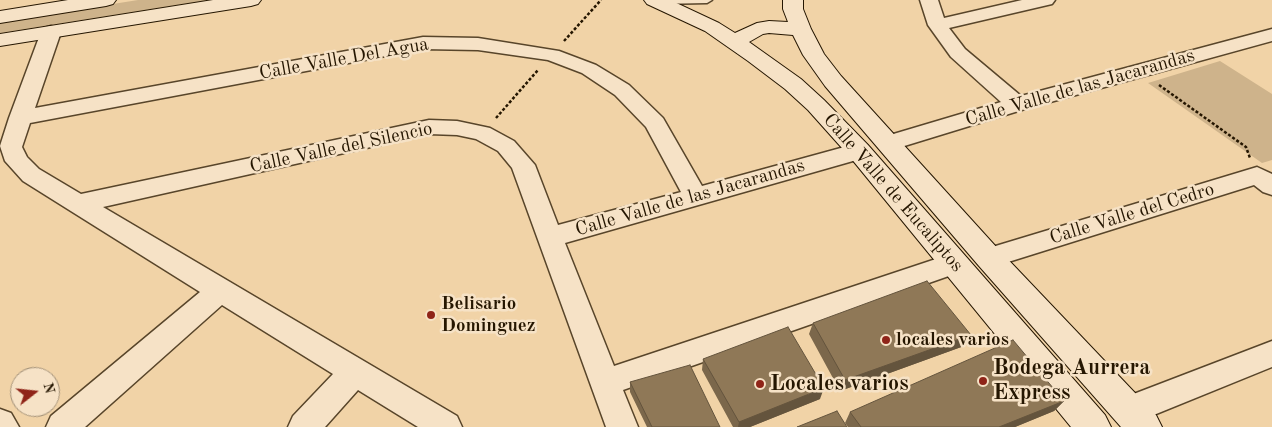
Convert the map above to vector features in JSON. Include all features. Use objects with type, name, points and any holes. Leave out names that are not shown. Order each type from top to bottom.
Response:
[{"type":"street","points":[[0,17],[106,0]]},
{"type":"street","points":[[0,40],[251,0]]},
{"type":"street","name":"Calle Valle de Eucaliptos","points":[[793,0],[793,9],[801,29],[814,54],[833,80],[989,258],[1136,419]]},
{"type":"street","points":[[929,0],[938,25],[958,54],[1017,104]]},
{"type":"street","points":[[938,25],[1046,0]]},
{"type":"street","name":"Calle Valle de Eucaliptos","points":[[655,1],[712,27],[794,84],[816,105],[859,151],[1093,427]]},
{"type":"street","points":[[734,42],[757,29],[769,27],[801,29]]},
{"type":"street","points":[[51,32],[11,147],[17,161],[32,175],[446,427]]},
{"type":"street","name":"Calle Valle de las Jacarandas","points":[[888,143],[1017,104],[1272,35]]},
{"type":"street","name":"Calle Valle Del Agua","points":[[20,118],[423,43],[478,44],[552,55],[589,69],[622,90],[655,123],[696,196]]},
{"type":"street","name":"Calle Valle del Silencio","points":[[80,203],[429,127],[457,128],[482,133],[506,146],[523,165],[622,427]]},
{"type":"street","name":"Calle Valle de las Jacarandas","points":[[551,237],[859,151]]},
{"type":"street","name":"Calle Valle del Cedro","points":[[989,258],[1264,181]]},
{"type":"street","points":[[604,383],[954,264]]},
{"type":"street","points":[[62,427],[220,291]]},
{"type":"street","points":[[1136,419],[1272,354]]},
{"type":"street","points":[[304,427],[356,371]]},
{"type":"street","points":[[0,424],[3,427]]},
{"type":"lane","points":[[655,1],[706,0]]},
{"type":"path","points":[[1140,71],[1246,147],[1264,181]]},
{"type":"shaded area","points":[[138,0],[209,0],[0,33],[0,22]]},
{"type":"shaded area","points":[[1220,61],[1272,94],[1272,160],[1262,163],[1148,83]]},
{"type":"building","name":"locales varios","points":[[927,281],[971,335],[845,380],[813,323]]},
{"type":"building","name":"Locales varios","points":[[788,327],[824,388],[739,422],[703,359]]},
{"type":"building","name":"Bodega Aurrera Express","points":[[1013,340],[1064,401],[999,427],[861,427],[850,412]]},
{"type":"building","points":[[690,365],[720,427],[652,427],[630,382]]},
{"type":"building","points":[[837,411],[847,427],[797,427]]},
{"type":"place","name":"Belisario Dominguez","points":[[431,315]]},
{"type":"place","name":"locales varios","points":[[886,340]]},
{"type":"place","name":"Bodega Aurrera Express","points":[[983,381]]},
{"type":"place","name":"Locales varios","points":[[760,384]]}]
